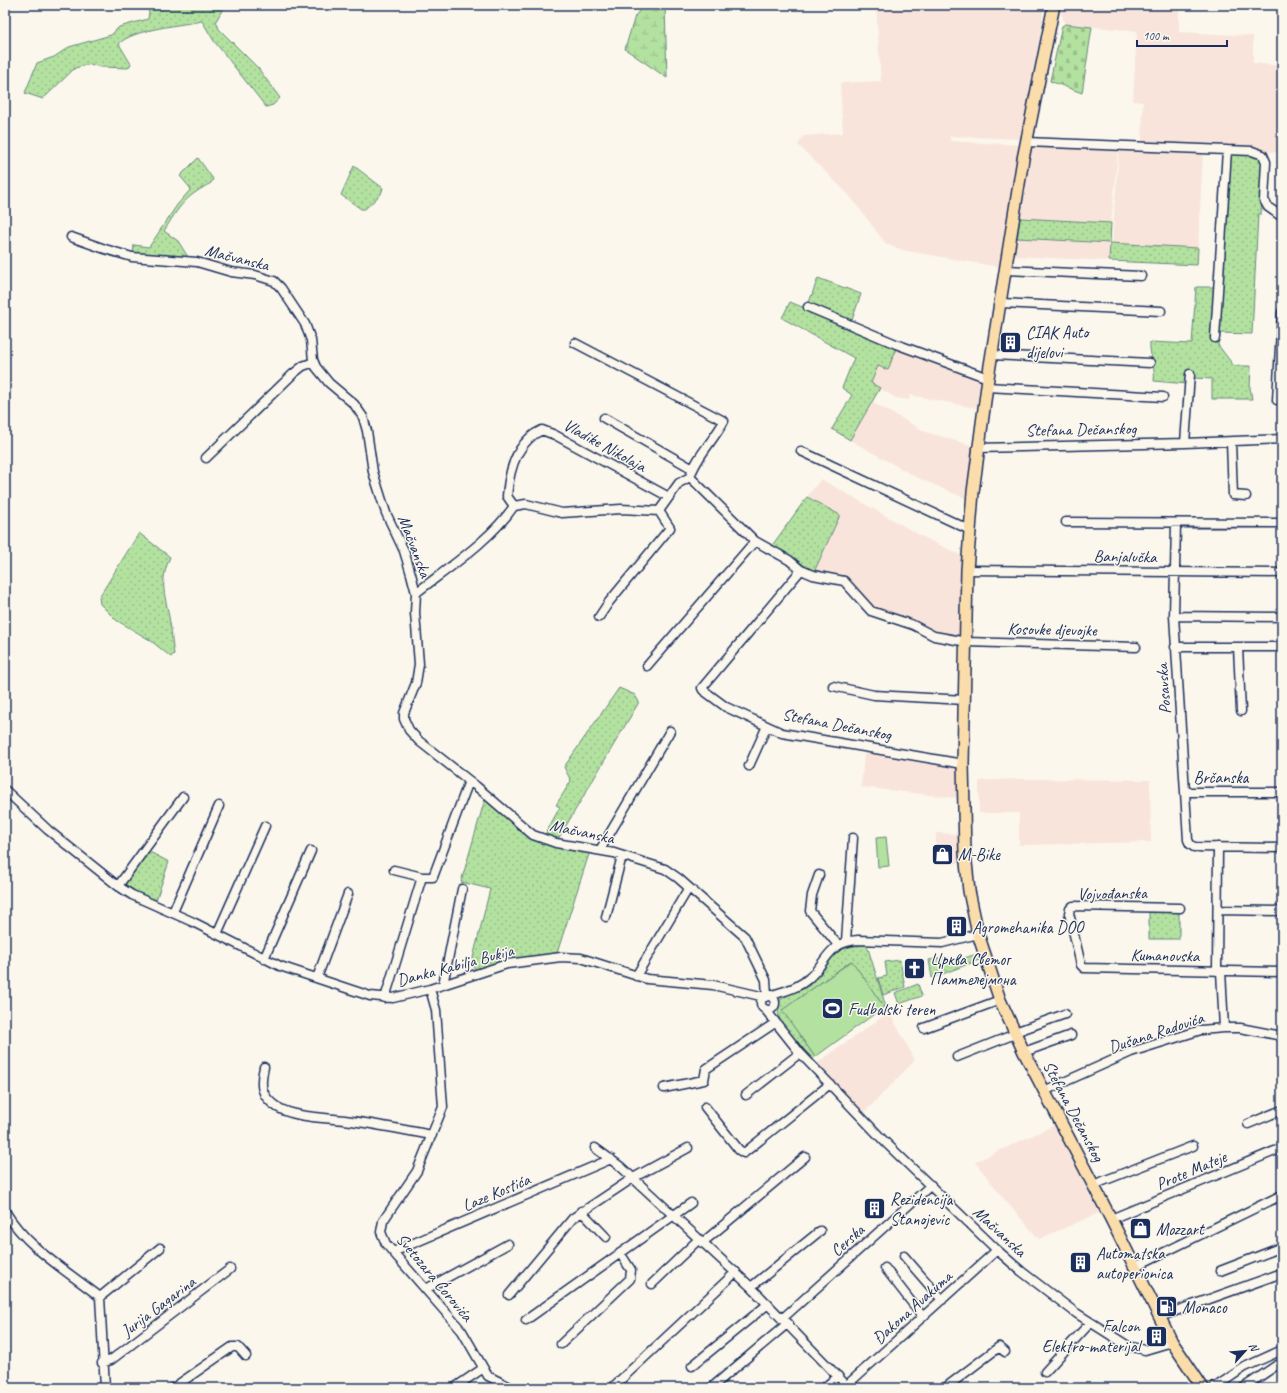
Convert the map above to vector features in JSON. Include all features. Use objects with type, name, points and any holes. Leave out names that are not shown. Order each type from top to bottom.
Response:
[{"type":"main road","name":"Stefana Dečanskog","points":[[1054,5],[1026,142],[987,383],[978,448],[970,530],[967,570],[967,642],[963,764],[965,853],[969,891],[978,934],[1000,1000],[1015,1033],[1111,1219],[1172,1342],[1203,1388]]},
{"type":"street","points":[[1026,142],[1252,151],[1262,156],[1266,162],[1264,200],[1268,207],[1282,217]]},
{"type":"street","points":[[1215,338],[1227,150]]},
{"type":"street","name":"Mačvanska","points":[[71,237],[132,257],[197,262],[214,268],[255,275],[274,281],[287,296],[305,324],[311,340],[314,362],[329,383],[354,404],[363,417],[376,479],[386,514],[404,550],[416,593],[419,664],[418,676],[405,708],[404,719],[409,730],[419,741],[533,835],[556,843],[600,850],[622,856],[665,869],[678,878],[688,889],[745,937],[766,980]]},
{"type":"street","points":[[1006,270],[1141,276]]},
{"type":"street","points":[[1001,303],[1161,311]]},
{"type":"street","points":[[808,307],[987,383],[1163,397]]},
{"type":"street","points":[[1277,400],[1282,312]]},
{"type":"street","points":[[575,343],[724,421],[716,437],[693,468],[690,477],[679,484],[659,511]]},
{"type":"street","points":[[992,355],[1150,363]]},
{"type":"street","points":[[206,458],[293,374],[303,366],[314,362]]},
{"type":"street","points":[[1185,443],[1190,374]]},
{"type":"street","name":"Vladike Nikolaja","points":[[604,418],[693,468]]},
{"type":"street","name":"Vladike Nikolaja","points":[[514,506],[507,496],[516,457],[521,446],[542,430],[555,435],[669,497]]},
{"type":"street","name":"Stefana Dečanskog","points":[[978,448],[1231,442],[1282,438]]},
{"type":"street","points":[[1231,442],[1233,495],[1246,496]]},
{"type":"street","points":[[801,451],[970,530]]},
{"type":"street","points":[[690,477],[755,541],[788,560],[801,570],[813,575],[844,581],[871,611],[912,625],[934,636],[967,642]]},
{"type":"street","points":[[416,593],[493,530],[507,516],[514,506],[526,504],[562,513],[621,509],[659,511]]},
{"type":"street","points":[[599,617],[609,602],[670,528],[659,511]]},
{"type":"street","points":[[1066,522],[1282,523]]},
{"type":"street","points":[[1175,647],[1174,572],[1176,523]]},
{"type":"street","points":[[647,666],[755,541]]},
{"type":"street","name":"Stefana Dečanskog","points":[[801,570],[702,688],[726,707],[782,733],[963,764]]},
{"type":"street","name":"Banjalučka","points":[[967,570],[1282,573]]},
{"type":"street","points":[[1174,616],[1282,617]]},
{"type":"street","name":"Kosovke djevojke","points":[[967,642],[1136,647]]},
{"type":"street","name":"Posavska","points":[[1186,792],[1175,647],[1282,647]]},
{"type":"street","points":[[1238,647],[1241,711]]},
{"type":"street","name":"Stefana Dečanskog","points":[[833,686],[874,695],[965,700]]},
{"type":"street","points":[[749,766],[767,726]]},
{"type":"street","points":[[600,850],[670,731]]},
{"type":"street","points":[[394,870],[422,877],[433,877],[436,874],[469,781]]},
{"type":"street","name":"Danka Kabilja Bukija","points":[[5,790],[48,830],[118,886],[146,902],[173,912],[286,969],[370,996],[385,998],[430,989],[507,964],[560,957],[581,958],[636,976],[667,982],[713,985],[730,988],[768,1002]]},
{"type":"street","name":"Brčanska","points":[[1282,792],[1186,792],[1190,844],[1194,847],[1282,848]]},
{"type":"street","points":[[118,886],[183,796]]},
{"type":"street","points":[[173,912],[219,806]]},
{"type":"street","points":[[217,934],[265,826]]},
{"type":"street","points":[[846,941],[853,838]]},
{"type":"street","points":[[1218,847],[1219,971],[1224,1028]]},
{"type":"street","points":[[264,959],[312,852]]},
{"type":"street","points":[[606,917],[622,856]]},
{"type":"street","points":[[819,875],[812,894],[810,911],[838,945]]},
{"type":"street","name":"Danka Kabilja Bukija","points":[[385,998],[422,877]]},
{"type":"street","points":[[443,984],[462,889]]},
{"type":"street","points":[[636,976],[688,889]]},
{"type":"street","points":[[317,978],[348,894]]},
{"type":"street","name":"Vojvođanska","points":[[1073,933],[1069,913],[1073,906],[1180,908]]},
{"type":"street","points":[[1218,910],[1282,911]]},
{"type":"street","name":"Kumanovska","points":[[1073,933],[1079,958],[1084,968],[1282,972]]},
{"type":"street","points":[[768,1002],[779,996],[787,989],[809,979],[830,952],[838,945],[846,941],[858,940],[942,943],[978,934]]},
{"type":"street","points":[[766,980],[775,987],[787,989]]},
{"type":"street","points":[[664,1088],[704,1080],[706,1069],[777,1025],[768,1002],[766,980]]},
{"type":"street","name":"Svetozara Ćorovića","points":[[430,989],[436,1010],[444,1096],[442,1113],[412,1180],[383,1221],[381,1232],[386,1244],[462,1332],[480,1362],[482,1369],[488,1376],[512,1388]]},
{"type":"street","points":[[924,1028],[1000,1000]]},
{"type":"street","points":[[957,1056],[1065,1014]]},
{"type":"street","name":"Mačvanska","points":[[777,1025],[800,1053],[885,1142],[1021,1271],[1090,1323],[1134,1348],[1152,1349],[1172,1342]]},
{"type":"street","name":"Dušana Radovića","points":[[1044,1091],[1131,1052],[1201,1030],[1224,1028],[1261,1031],[1282,1036]]},
{"type":"street","name":"Stefana Dečanskog","points":[[1024,1052],[1071,1035]]},
{"type":"street","points":[[746,1095],[800,1053]]},
{"type":"street","points":[[264,1067],[260,1084],[261,1088],[271,1102],[280,1108],[299,1114],[353,1121],[432,1135]]},
{"type":"street","points":[[705,1107],[739,1150],[744,1153],[830,1084]]},
{"type":"street","points":[[1248,1124],[1282,1110]]},
{"type":"street","name":"Stefana Dečanskog","points":[[1093,1185],[1193,1146]]},
{"type":"street","points":[[595,1148],[611,1159],[633,1178],[700,1241],[736,1272],[785,1320],[848,1387]]},
{"type":"street","points":[[509,1295],[573,1218],[581,1211],[633,1178],[688,1148]]},
{"type":"street","name":"Prote Mateje","points":[[1111,1219],[1282,1148]]},
{"type":"street","points":[[652,1284],[700,1241],[804,1157]]},
{"type":"street","name":"Laze Kostića","points":[[393,1252],[611,1159]]},
{"type":"street","name":"Cerska","points":[[785,1320],[931,1185]]},
{"type":"street","points":[[1134,1267],[1282,1195]]},
{"type":"street","points":[[526,1320],[691,1203]]},
{"type":"street","points":[[5,1211],[14,1227],[29,1241],[100,1297],[160,1248]]},
{"type":"street","points":[[581,1211],[606,1237]]},
{"type":"street","points":[[751,1287],[820,1231]]},
{"type":"street","points":[[426,1289],[508,1244]]},
{"type":"street","points":[[1220,1271],[1282,1247]]},
{"type":"street","name":"Đakona Avakuma","points":[[848,1387],[998,1250]]},
{"type":"street","points":[[561,1344],[630,1278],[631,1270],[620,1253]]},
{"type":"street","points":[[904,1256],[942,1300]]},
{"type":"street","points":[[885,1268],[923,1317]]},
{"type":"street","name":"Jurija Gagarina","points":[[102,1363],[117,1355],[230,1269]]},
{"type":"street","points":[[615,1385],[736,1272]]},
{"type":"street","points":[[1159,1317],[1282,1273]]},
{"type":"street","name":"Jurija Gagarina","points":[[100,1297],[102,1363],[105,1388]]},
{"type":"street","points":[[692,1366],[768,1304]]},
{"type":"street","points":[[716,1386],[785,1320]]},
{"type":"street","points":[[1044,1372],[1090,1323]]},
{"type":"street","points":[[945,1388],[999,1346],[1005,1352]]},
{"type":"street","points":[[173,1388],[232,1347],[238,1347],[246,1356]]},
{"type":"street","points":[[1214,1388],[1245,1367],[1282,1350]]},
{"type":"street","points":[[1243,1388],[1277,1365]]},
{"type":"street","points":[[454,1388],[482,1369]]},
{"type":"street","points":[[824,1388],[838,1376]]},
{"type":"shaded area","points":[[876,5],[1043,5],[1043,19],[1021,139],[950,136],[950,141],[1020,145],[999,267],[902,250],[886,244],[849,195],[798,145],[803,136],[843,133],[840,83],[881,81]]},
{"type":"shaded area","points":[[1061,5],[1179,5],[1179,32],[1253,36],[1253,63],[1282,66],[1282,152],[1262,152],[1256,147],[1142,143],[1143,102],[1133,101],[1137,31],[1065,24],[1061,13]]},
{"type":"shaded area","points":[[1032,145],[1118,150],[1111,223],[1020,218]]},
{"type":"shaded area","points":[[1119,150],[1203,154],[1198,248],[1112,243]]},
{"type":"shaded area","points":[[1017,238],[1110,243],[1109,261],[1014,256]]},
{"type":"shaded area","points":[[897,346],[981,377],[976,408],[910,395],[909,400],[896,398],[871,383],[878,366],[888,370]]},
{"type":"shaded area","points":[[872,402],[926,432],[973,446],[967,499],[916,477],[850,440]]},
{"type":"shaded area","points":[[821,479],[921,536],[962,556],[959,639],[934,633],[874,610],[868,605],[845,577],[837,573],[814,572],[840,515],[807,497]]},
{"type":"shaded area","points":[[865,745],[958,762],[957,798],[861,787]]},
{"type":"shaded area","points":[[1018,779],[1150,780],[1151,842],[1019,845],[1019,813],[979,813],[979,781]]},
{"type":"shaded area","points":[[936,833],[959,834],[959,863],[935,864]]},
{"type":"shaded area","points":[[889,1012],[915,1060],[864,1113],[816,1064]]},
{"type":"shaded area","points":[[1055,1125],[1099,1213],[1039,1239],[1005,1200],[975,1162]]},
{"type":"green space","points":[[144,5],[225,5],[216,21],[219,29],[258,68],[280,98],[273,105],[266,107],[214,41],[202,21],[146,31],[126,39],[119,44],[131,64],[128,68],[100,67],[90,64],[75,68],[43,99],[25,93],[37,63],[54,57],[69,47],[111,35],[119,27],[148,19],[149,12]]},
{"type":"green space","points":[[644,5],[665,5],[667,78],[625,49],[635,16]]},
{"type":"green space","points":[[1065,24],[1092,27],[1082,93],[1050,81],[1062,26]]},
{"type":"green space","points":[[1231,154],[1255,156],[1263,161],[1264,167],[1261,214],[1258,214],[1252,334],[1219,333],[1218,345],[1234,366],[1251,366],[1250,388],[1252,399],[1212,399],[1212,379],[1193,378],[1187,384],[1154,381],[1154,371],[1150,352],[1150,342],[1192,344],[1196,287],[1223,287]]},
{"type":"green space","points":[[198,158],[213,179],[211,183],[189,197],[184,202],[174,214],[164,231],[178,241],[188,257],[133,253],[134,245],[149,247],[177,205],[191,189],[180,176]]},
{"type":"green space","points":[[354,166],[383,188],[381,194],[365,209],[361,209],[341,195]]},
{"type":"green space","points":[[1020,218],[1111,223],[1110,243],[1017,238]]},
{"type":"green space","points":[[1110,243],[1198,248],[1197,265],[1109,261]]},
{"type":"green space","points":[[818,278],[861,294],[851,323],[808,305]]},
{"type":"green space","points":[[790,302],[897,346],[888,370],[878,366],[871,383],[880,388],[850,440],[832,429],[852,395],[842,388],[854,358],[782,318]]},
{"type":"green space","points":[[807,497],[840,515],[814,572],[786,553],[771,547]]},
{"type":"green space","points":[[139,533],[170,557],[164,575],[164,590],[171,627],[174,654],[171,657],[150,640],[116,620],[100,604],[99,597]]},
{"type":"green space","points":[[619,688],[635,695],[639,702],[557,841],[544,836],[560,807],[556,805],[571,781],[564,767]]},
{"type":"green space","points":[[485,799],[520,830],[537,841],[590,851],[557,953],[498,963],[475,970],[472,962],[490,889],[461,882]]},
{"type":"green space","points":[[886,837],[889,866],[878,867],[876,838]]},
{"type":"green space","points":[[146,850],[169,862],[155,903],[122,884]]},
{"type":"green space","points":[[1149,911],[1179,912],[1179,939],[1149,939]]},
{"type":"green space","points":[[867,945],[886,1007],[884,1007],[851,961],[783,1010],[815,1057],[812,1059],[799,1047],[782,1025],[778,1008],[780,1000],[811,983],[838,952],[845,948]]},
{"type":"green space","points":[[977,954],[979,960],[932,978],[929,960],[946,957],[948,963]]},
{"type":"green space","points":[[900,960],[905,987],[883,995],[878,978],[887,976],[885,962]]},
{"type":"green space","name":"Fudbalski teren","points":[[852,961],[884,1007],[815,1057],[782,1010]]},
{"type":"green space","points":[[918,984],[922,996],[899,1004],[895,993]]},
{"type":"place","name":"CIAK Auto dijelovi","points":[[1010,342]]},
{"type":"place","name":"M-Bike","points":[[943,854]]},
{"type":"place","name":"Agromehanika DOO","points":[[956,927]]},
{"type":"place","name":"Црква Светог Памтелејмона","points":[[914,969]]},
{"type":"place","name":"Fudbalski teren","points":[[833,1009]]},
{"type":"place","name":"Rezidencija Stanojevic","points":[[875,1209]]},
{"type":"place","name":"Mozzart","points":[[1140,1229]]},
{"type":"place","name":"Automatska autoperionica","points":[[1080,1263]]},
{"type":"place","name":"Monaco","points":[[1166,1307]]},
{"type":"place","name":"Falcon Elektro-materijal","points":[[1156,1336]]}]
